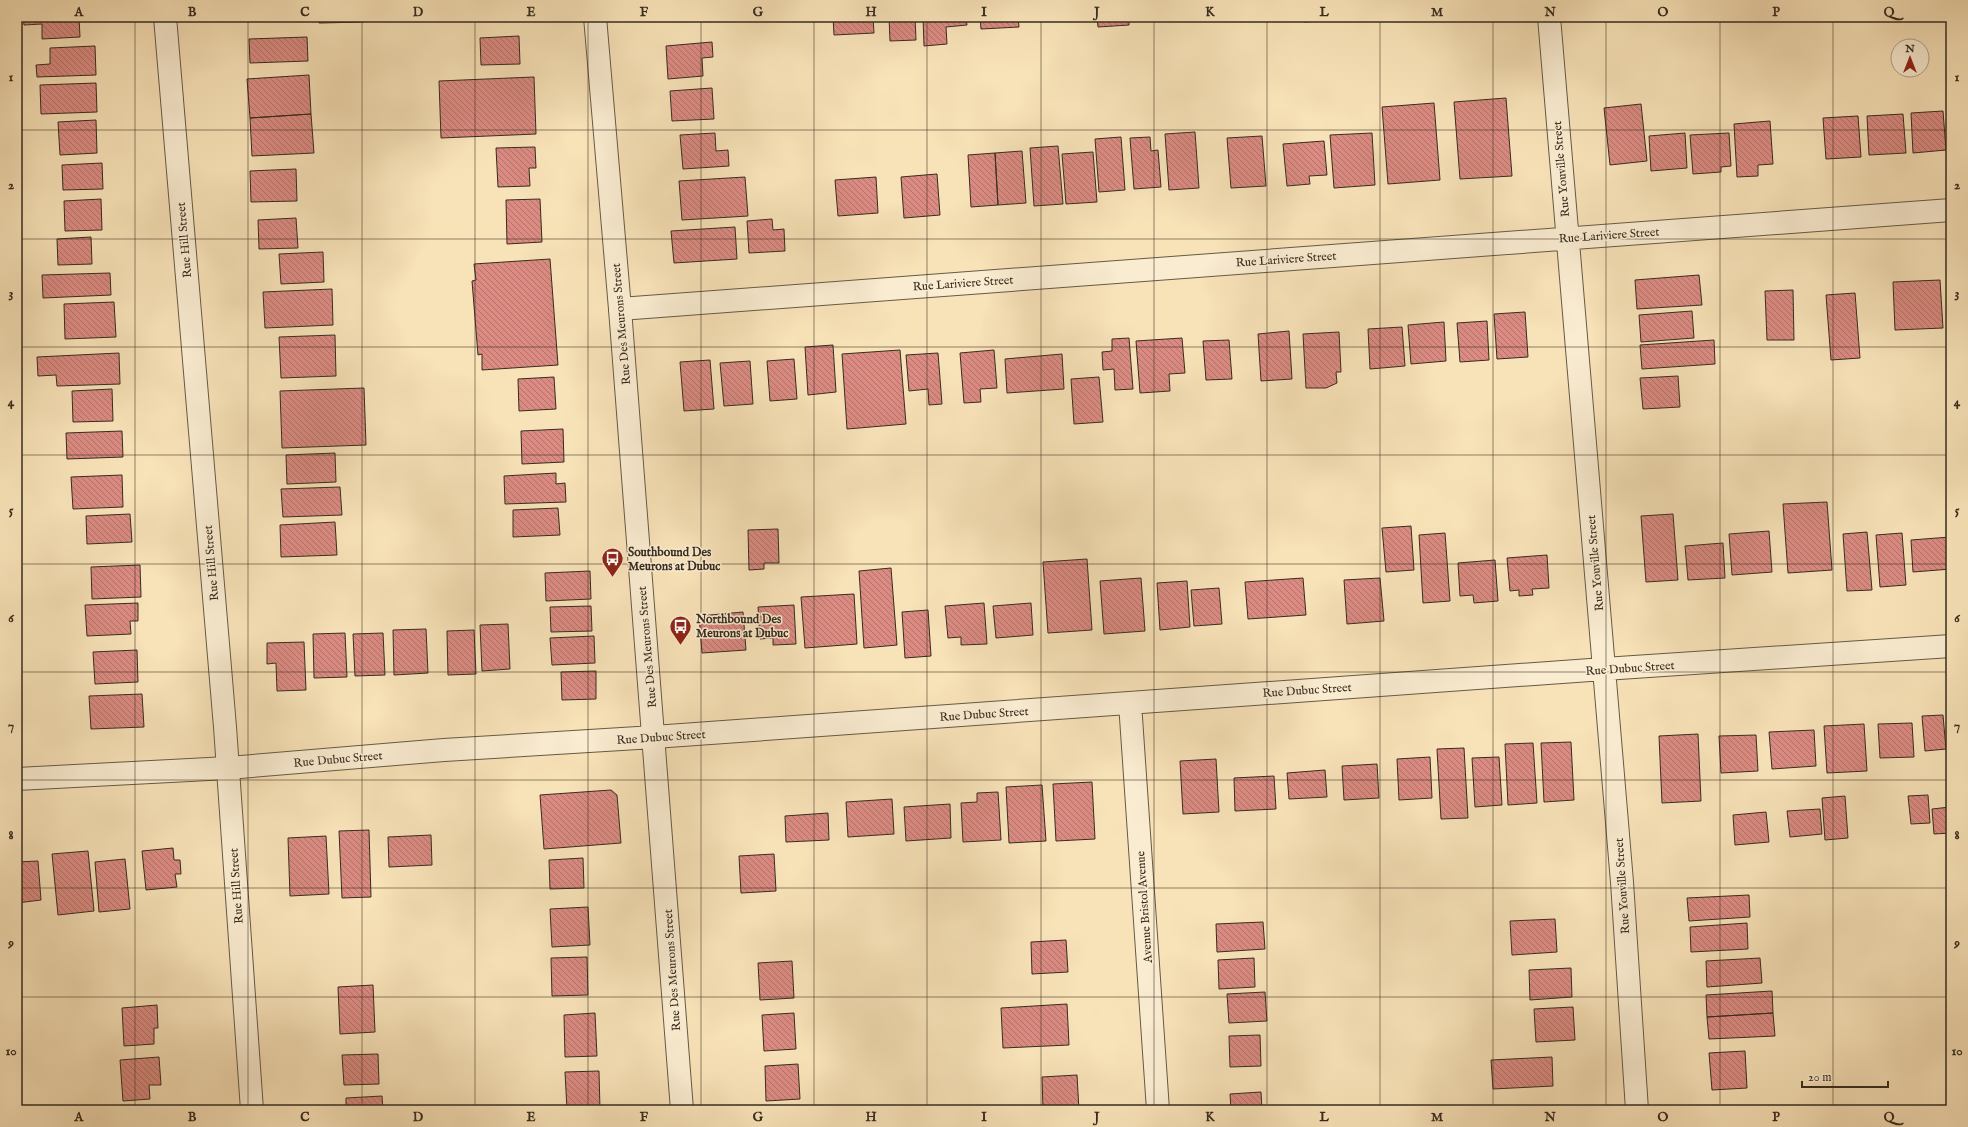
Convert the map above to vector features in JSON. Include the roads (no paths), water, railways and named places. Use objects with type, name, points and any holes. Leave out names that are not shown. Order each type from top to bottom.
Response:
[{"type":"street","name":"Rue Hill Street","points":[[165,17],[228,768],[252,1110]]},
{"type":"street","name":"Rue Des Meurons Street","points":[[595,17],[620,309],[682,1110]]},
{"type":"street","name":"Rue Youville Street","points":[[1549,17],[1622,882],[1637,1110]]},
{"type":"street","name":"Rue Lariviere Street","points":[[620,309],[1951,210]]},
{"type":"street","name":"Rue Dubuc Street","points":[[17,779],[228,768],[444,750],[654,737],[1604,669],[1951,646]]},
{"type":"street","name":"Avenue Bristol Avenue","points":[[1130,703],[1158,1110]]},
{"type":"place","name":"Southbound Des Meurons at Dubuc","points":[[612,578]]},
{"type":"place","name":"Northbound Des Meurons at Dubuc","points":[[680,646]]}]
